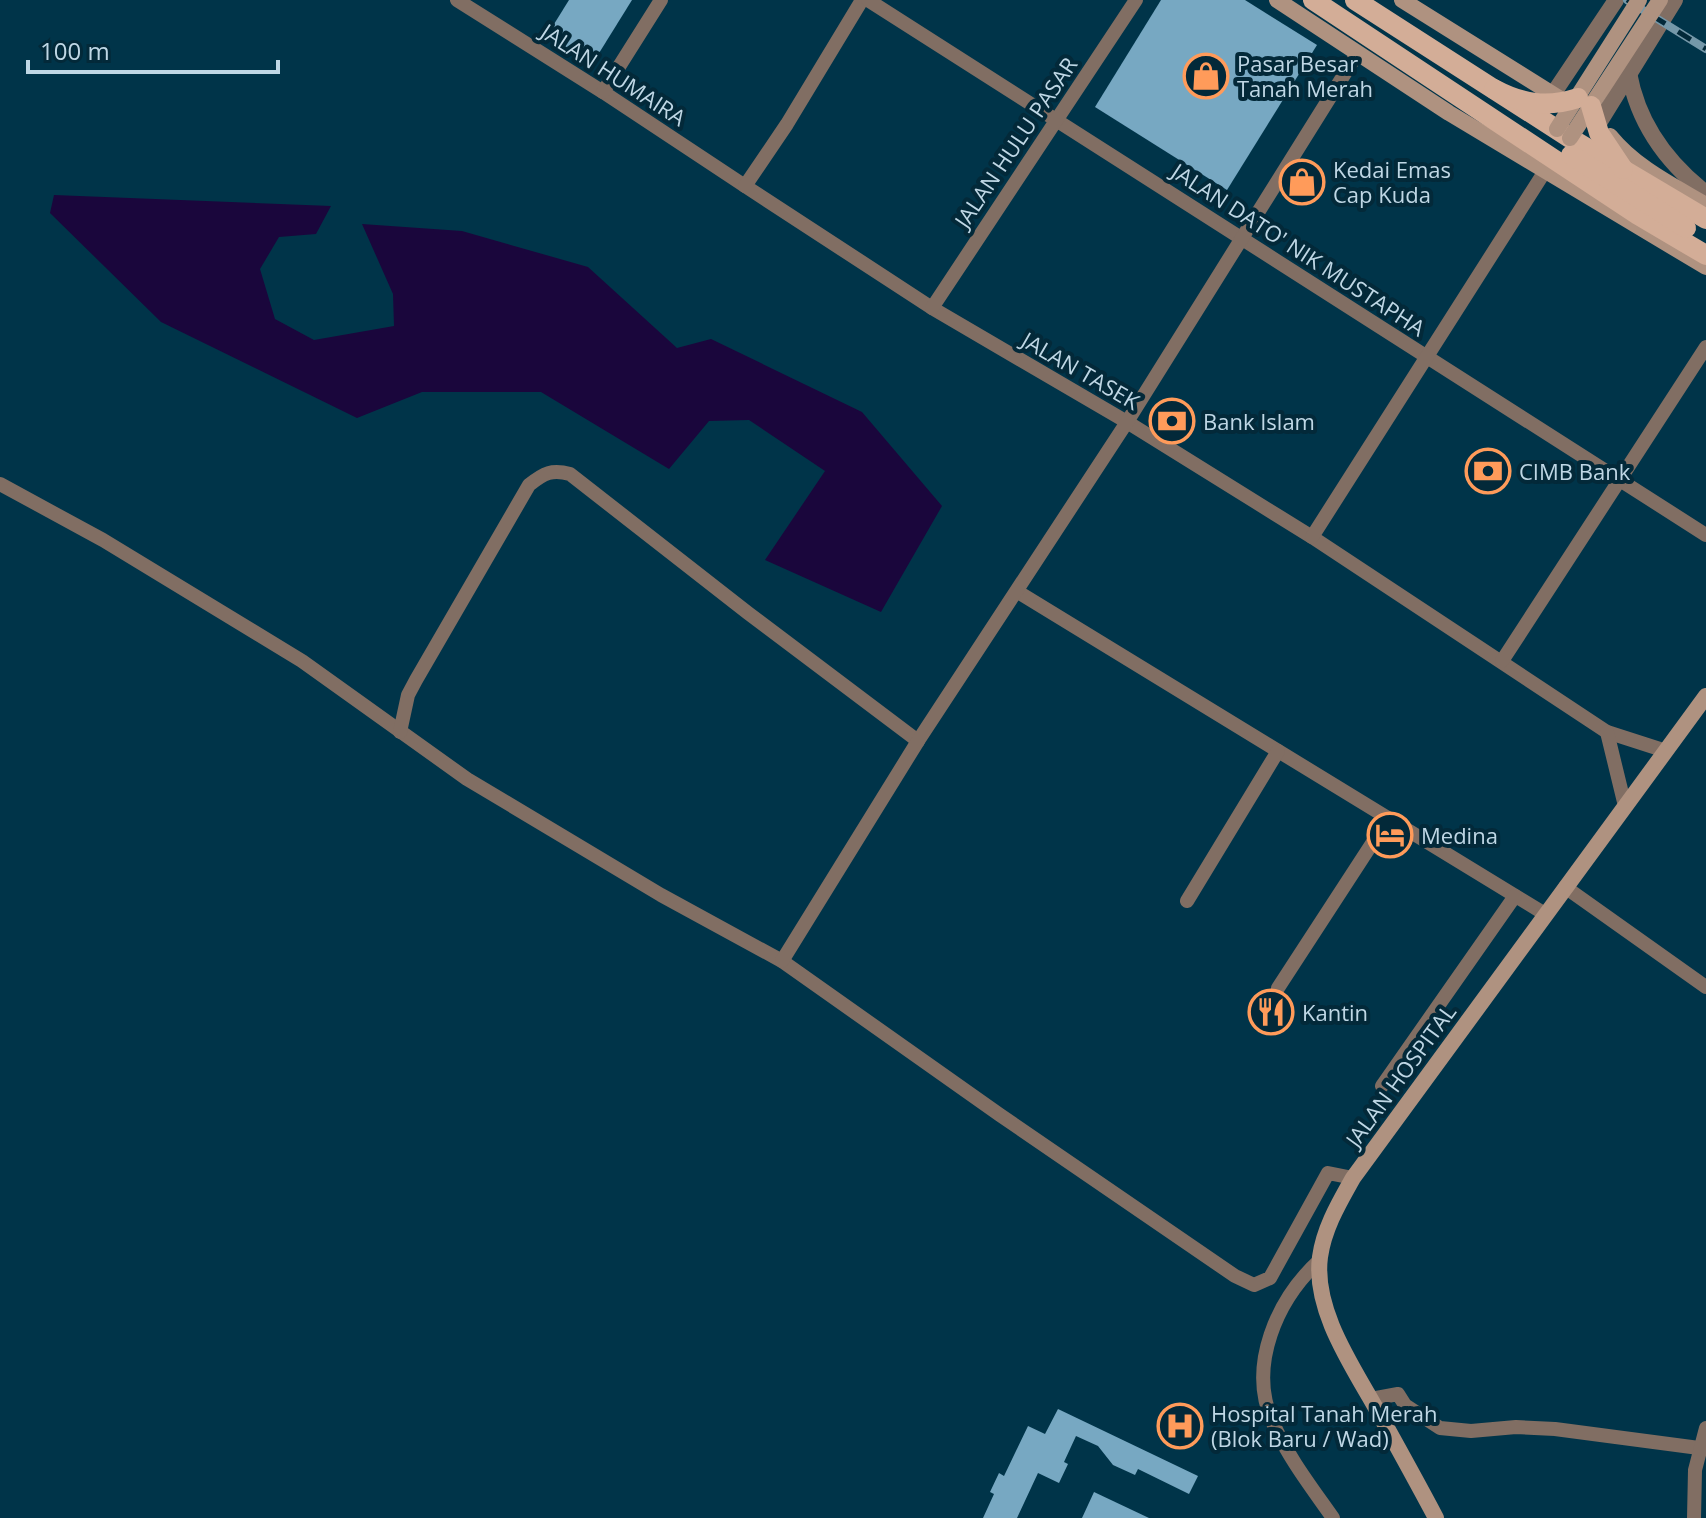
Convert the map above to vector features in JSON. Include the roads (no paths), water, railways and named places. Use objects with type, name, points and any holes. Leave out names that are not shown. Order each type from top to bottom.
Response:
[{"type":"main road","points":[[1277,0],[1357,54],[1706,267]]},
{"type":"main road","points":[[1313,0],[1638,215],[1706,255]]},
{"type":"main road","points":[[1322,0],[1542,136],[1562,136],[1589,109],[1660,0]]},
{"type":"main road","points":[[1355,0],[1562,136],[1706,219]]},
{"type":"main road","points":[[1402,0],[1553,94],[1589,109],[1621,150],[1706,205]]},
{"type":"main road","points":[[1623,169],[1599,133],[1589,109],[1639,0]]},
{"type":"main road","points":[[1494,89],[1526,103],[1561,103],[1589,109]]},
{"type":"main road","points":[[1562,136],[1567,153],[1706,241]]},
{"type":"main road","name":"JALAN HOSPITAL","points":[[1436,1518],[1353,1372],[1323,1295],[1320,1260],[1335,1208],[1353,1178],[1545,914],[1704,704]]},
{"type":"street","points":[[603,92],[661,0]]},
{"type":"street","points":[[745,186],[787,124],[862,0]]},
{"type":"street","name":"JALAN DATO' NIK MUSTAPHA","points":[[868,0],[1706,535]]},
{"type":"street","name":"JALAN HULU PASAR","points":[[932,308],[1136,0]]},
{"type":"street","points":[[1553,94],[1616,0]]},
{"type":"street","points":[[1589,109],[1629,73],[1675,0]]},
{"type":"street","name":"JALAN HUMAIRA","points":[[463,2],[745,186]]},
{"type":"street","points":[[782,961],[918,741],[1127,422],[1357,54]]},
{"type":"street","points":[[1629,73],[1634,100],[1655,139],[1667,157],[1706,193]]},
{"type":"street","points":[[1312,537],[1545,171]]},
{"type":"street","name":"JALAN TASEK","points":[[745,186],[932,308],[1127,422],[1312,537],[1607,732],[1666,751]]},
{"type":"street","points":[[1502,661],[1706,347]]},
{"type":"street","points":[[400,732],[408,695],[529,485],[543,474],[557,470],[570,474],[918,741]]},
{"type":"street","points":[[0,484],[103,540],[302,661],[467,779],[635,880],[782,961],[1235,1276],[1254,1285],[1270,1278],[1328,1173],[1353,1178]]},
{"type":"street","points":[[1018,592],[1545,914]]},
{"type":"street","points":[[1607,732],[1625,806]]},
{"type":"street","points":[[1187,901],[1278,751]]},
{"type":"street","points":[[1278,988],[1388,819]]},
{"type":"street","points":[[1565,887],[1706,987]]},
{"type":"street","points":[[1382,1086],[1515,896]]},
{"type":"street","points":[[1320,1260],[1301,1278],[1275,1323],[1263,1374],[1265,1399],[1272,1422],[1333,1518]]},
{"type":"street","points":[[1371,1399],[1398,1394],[1405,1405],[1440,1428],[1471,1431],[1516,1427],[1555,1429],[1699,1448]]},
{"type":"street","points":[[1694,1518],[1695,1475],[1706,1428]]},
{"type":"railway","points":[[1627,0],[1706,49]]},
{"type":"place","name":"Pasar Besar Tanah Merah","points":[[1206,76]]},
{"type":"place","name":"Kedai Emas Cap Kuda","points":[[1302,182]]},
{"type":"place","name":"Bank Islam","points":[[1172,421]]},
{"type":"place","name":"CIMB Bank","points":[[1488,471]]},
{"type":"place","name":"Medina","points":[[1390,835]]},
{"type":"place","name":"Kantin","points":[[1271,1012]]},
{"type":"place","name":"Hospital Tanah Merah (Blok Baru / Wad)","points":[[1180,1426]]}]
